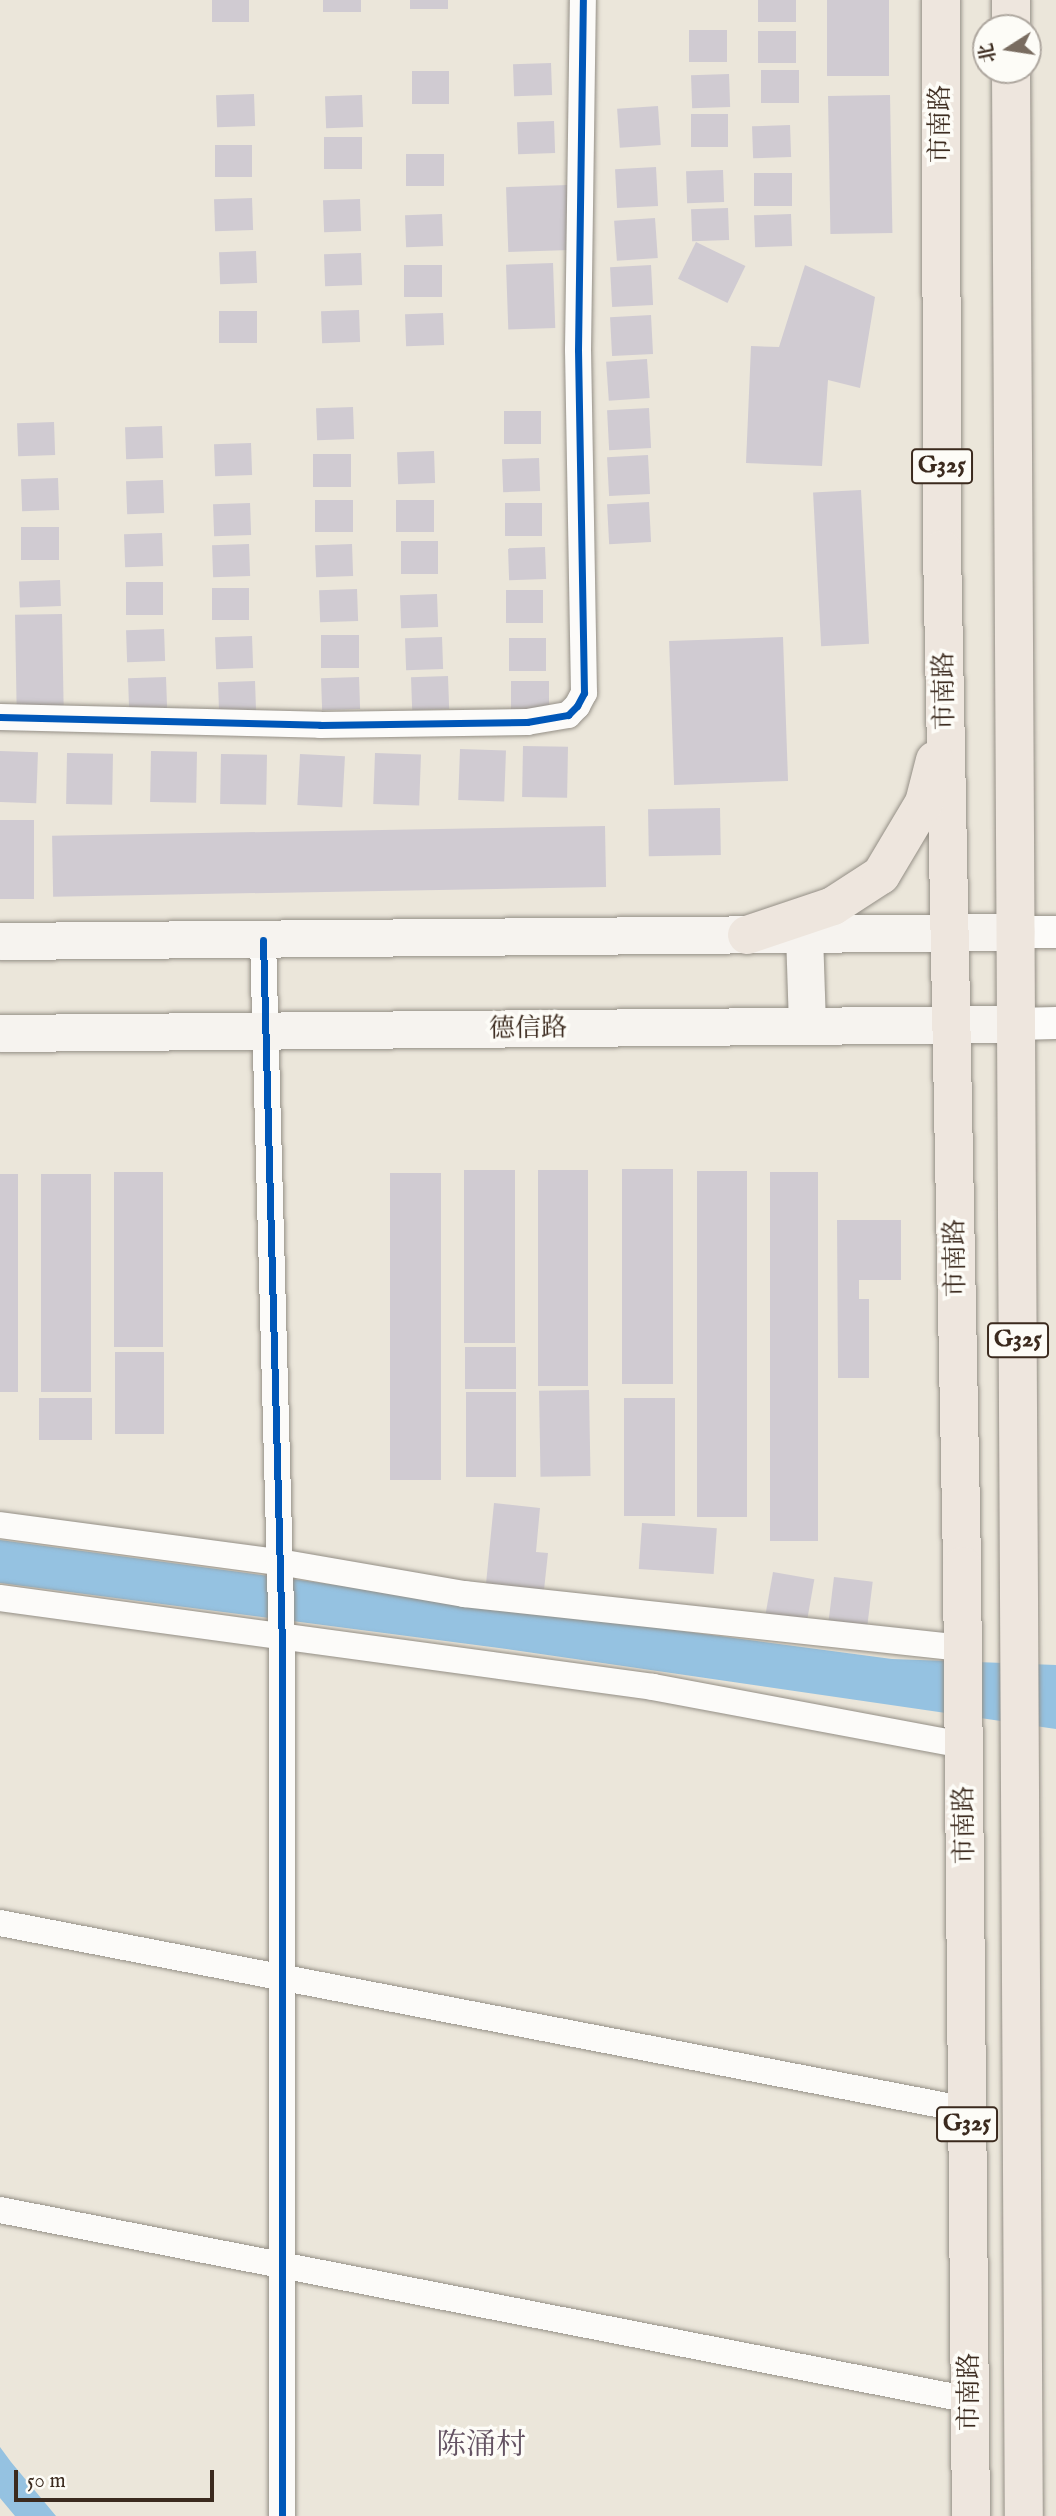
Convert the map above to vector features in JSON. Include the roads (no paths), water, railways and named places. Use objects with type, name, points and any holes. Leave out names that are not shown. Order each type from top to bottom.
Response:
[{"type":"highway","name":"市南路","points":[[941,0],[945,713],[964,1738],[971,2516]]},
{"type":"highway","name":"市南路","points":[[1011,84],[1024,2516]]},
{"type":"highway","points":[[747,935],[833,906],[881,875],[924,803],[945,713]]},
{"type":"main road","points":[[0,941],[1016,932]]},
{"type":"main road","points":[[804,934],[807,1026]]},
{"type":"main road","name":"德信路","points":[[0,1033],[1016,1024]]},
{"type":"street","points":[[0,717],[320,724],[527,722],[568,715],[578,706],[584,693],[578,351],[583,0]]},
{"type":"street","points":[[1016,932],[1056,932]]},
{"type":"street","points":[[263,940],[281,1630],[282,2516]]},
{"type":"street","name":"德信路","points":[[1016,1024],[1056,1023]]},
{"type":"street","points":[[0,1525],[464,1594],[962,1651]]},
{"type":"street","points":[[0,1598],[281,1630],[964,1738]]},
{"type":"street","points":[[0,1923],[967,2110]]},
{"type":"street","points":[[0,2210],[970,2400]]},
{"type":"water","points":[[0,1540],[892,1659],[1056,1665],[1056,1729],[499,1648],[0,1583]]},
{"type":"water","points":[[0,2447],[56,2516],[15,2516],[0,2498]]},
{"type":"district","name":"陈涌村","points":[[481,2446]]}]
